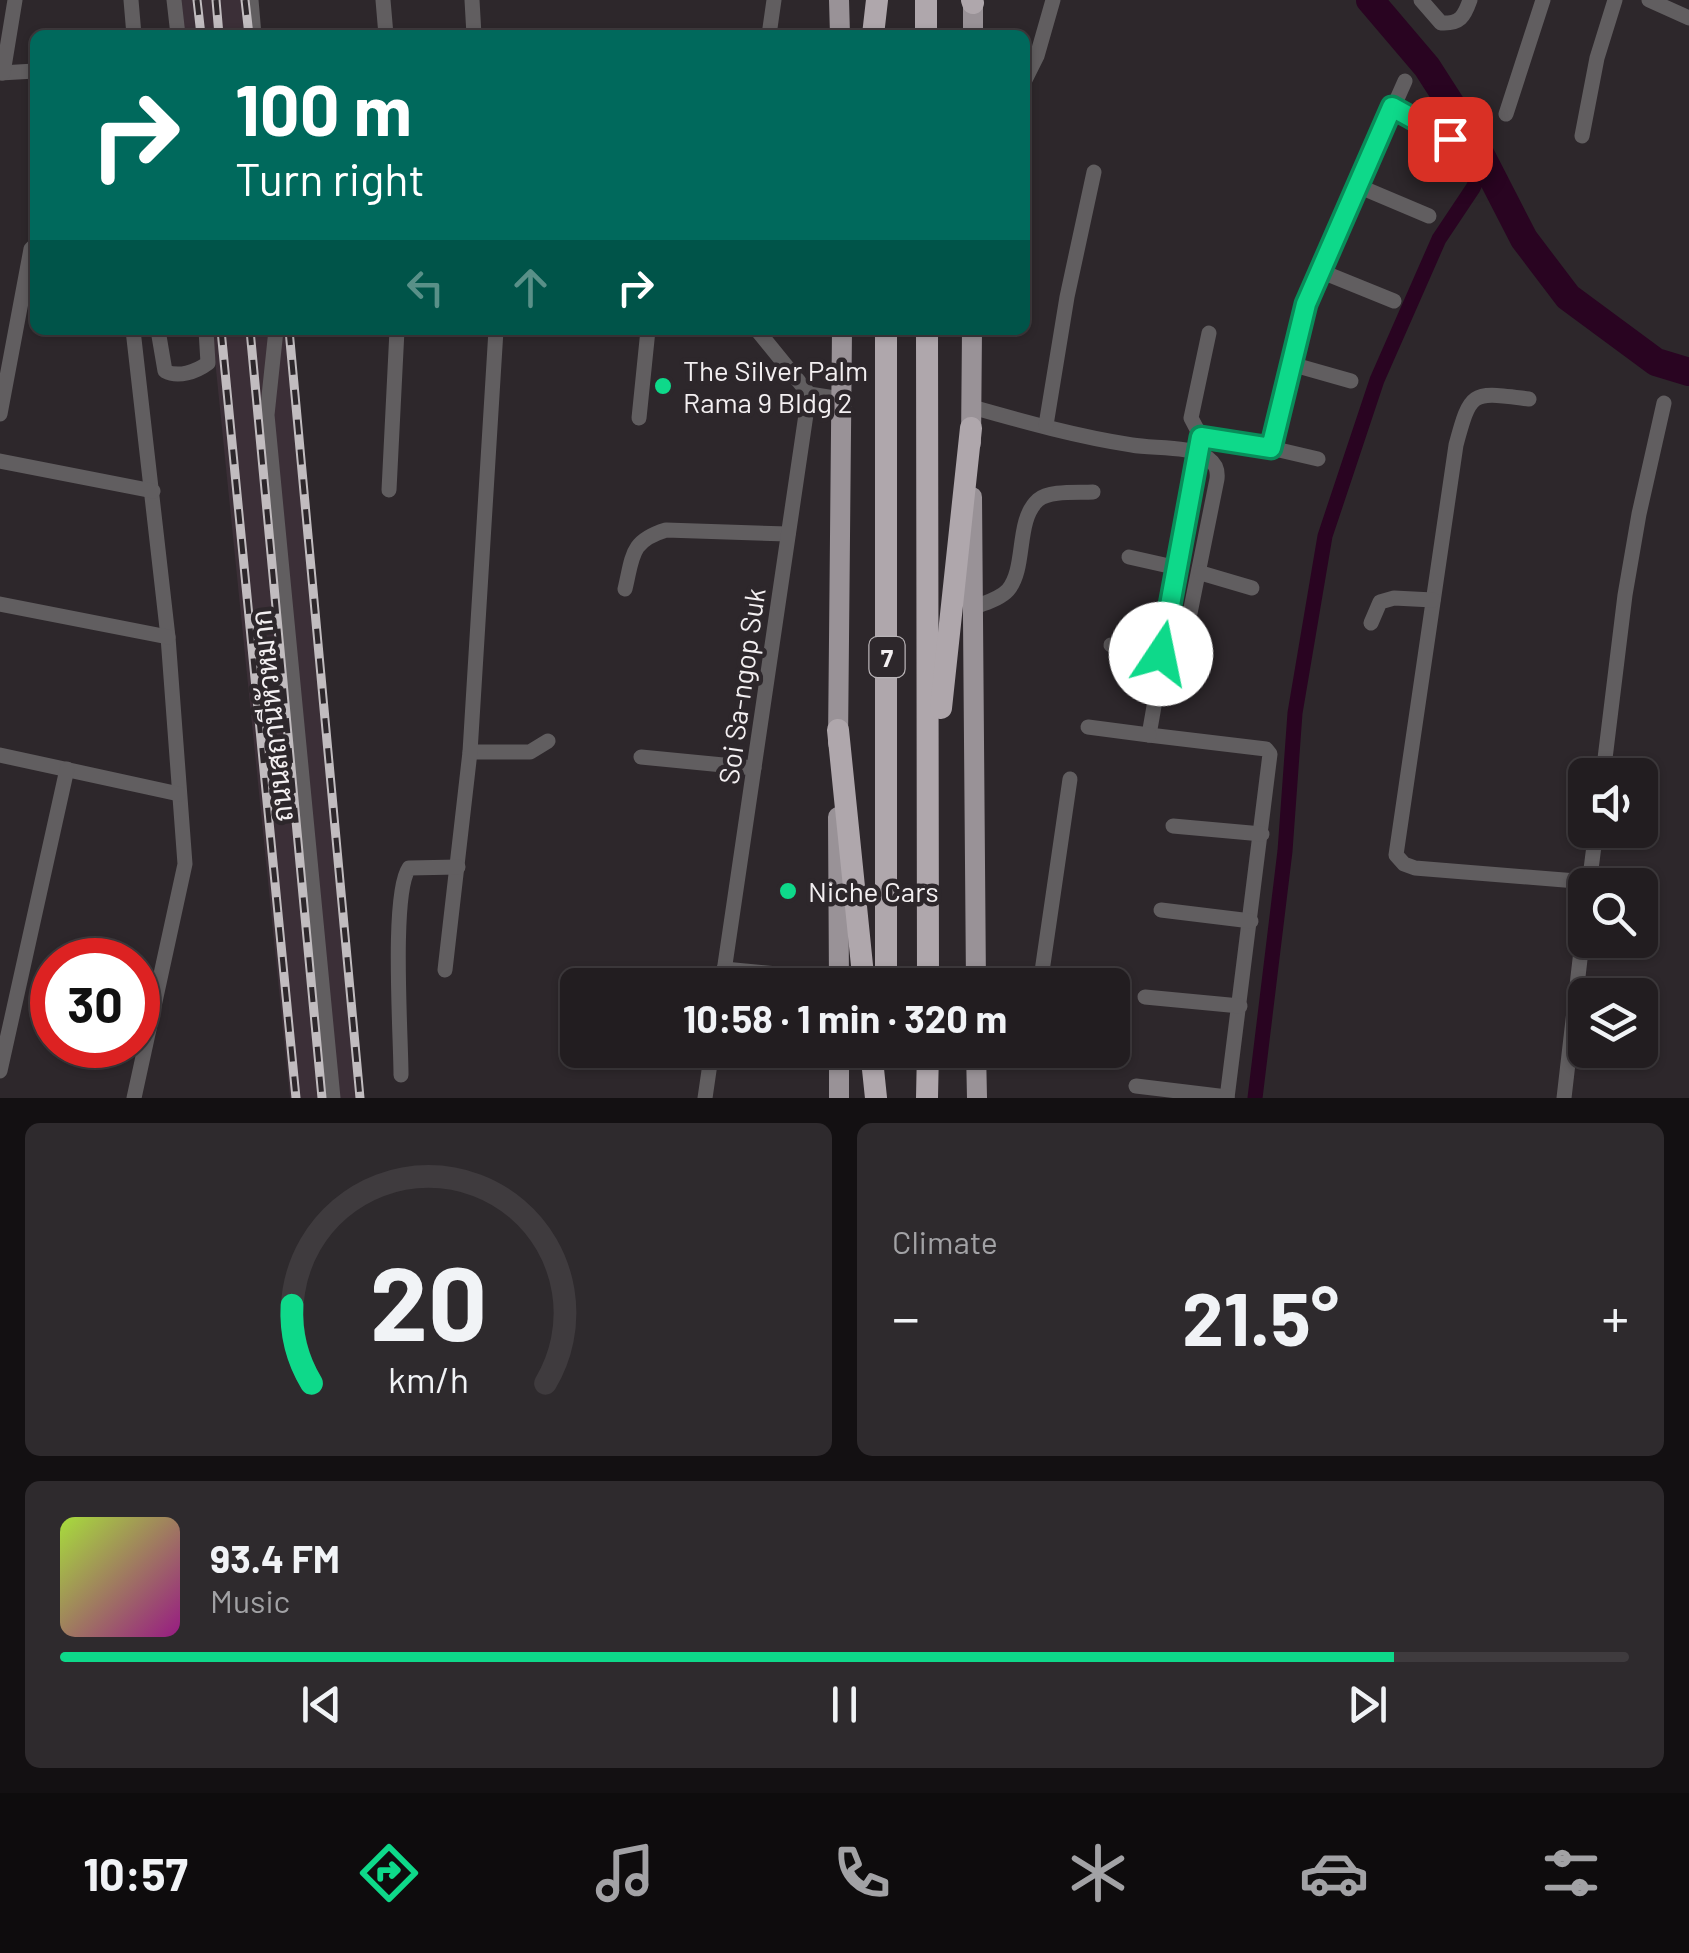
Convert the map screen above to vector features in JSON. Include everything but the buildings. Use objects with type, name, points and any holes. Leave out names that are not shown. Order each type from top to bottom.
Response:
[{"type":"highway","points":[[873,30],[879,0]]},
{"type":"highway","points":[[879,0],[880,30]]},
{"type":"highway","points":[[926,0],[926,30]]},
{"type":"highway","name":"7","points":[[886,335],[886,968]]},
{"type":"highway","name":"7","points":[[928,335],[928,968]]},
{"type":"highway","points":[[930,808],[972,418]]},
{"type":"highway","points":[[838,730],[862,968]]},
{"type":"highway","points":[[873,1068],[876,1098]]},
{"type":"highway","points":[[885,1098],[886,1068]]},
{"type":"highway","points":[[927,1098],[928,1068]]},
{"type":"main road","points":[[840,0],[840,30]]},
{"type":"main road","points":[[973,1],[973,30]]},
{"type":"main road","points":[[838,968],[842,335]]},
{"type":"main road","points":[[972,335],[976,968]]},
{"type":"main road","points":[[839,1068],[839,1098]]},
{"type":"main road","points":[[976,1068],[977,1098]]},
{"type":"street","points":[[15,0],[1,73],[30,70]]},
{"type":"street","points":[[131,0],[134,30]]},
{"type":"street","points":[[174,0],[177,30]]},
{"type":"street","points":[[251,0],[254,30]]},
{"type":"street","points":[[383,0],[386,30]]},
{"type":"street","points":[[472,0],[474,30]]},
{"type":"street","points":[[769,30],[774,0]]},
{"type":"street","points":[[1030,70],[1053,0]]},
{"type":"street","points":[[1421,0],[1441,23],[1454,24],[1464,17],[1470,0]]},
{"type":"street","points":[[1506,114],[1543,0]]},
{"type":"street","points":[[1582,136],[1597,58],[1615,0]]},
{"type":"street","points":[[1648,0],[1689,18]]},
{"type":"street","points":[[1271,448],[1306,304],[1405,82]]},
{"type":"street","points":[[1392,107],[1450,139]]},
{"type":"street","points":[[1046,425],[1067,297],[1094,172]]},
{"type":"street","points":[[1358,186],[1429,216]]},
{"type":"street","points":[[0,414],[30,262]]},
{"type":"street","points":[[1320,271],[1394,301]]},
{"type":"street","points":[[1184,643],[1201,573],[1218,469],[1199,445],[1191,418],[1209,333]]},
{"type":"street","points":[[134,1098],[185,864],[168,636],[135,335]]},
{"type":"street","points":[[158,335],[160,360],[164,370],[172,374],[198,370],[208,364],[206,335]]},
{"type":"street","name":"ถนนสถานีหัวหมาก","points":[[275,335],[267,416],[334,1098]]},
{"type":"street","points":[[389,490],[397,335]]},
{"type":"street","points":[[445,970],[470,752],[496,335]]},
{"type":"street","points":[[640,418],[648,335]]},
{"type":"street","points":[[762,335],[809,394],[841,399]]},
{"type":"street","points":[[1292,364],[1351,381]]},
{"type":"street","name":"Soi Sa-ngop Suk","points":[[724,968],[809,394]]},
{"type":"street","points":[[1528,399],[1482,395],[1469,402],[1466,409],[1456,445],[1396,855],[1415,868],[1568,882]]},
{"type":"street","points":[[1605,758],[1624,595],[1664,403]]},
{"type":"street","points":[[972,418],[1046,425],[1130,445],[1271,448],[1318,460]]},
{"type":"street","points":[[1149,735],[1199,445]]},
{"type":"street","points":[[0,462],[152,491]]},
{"type":"street","points":[[973,608],[1005,593],[1012,584],[1037,501],[1048,496],[1092,492]]},
{"type":"street","points":[[625,589],[636,546],[648,536],[666,530],[788,534]]},
{"type":"street","points":[[1128,557],[1178,568]]},
{"type":"street","points":[[1201,573],[1252,588]]},
{"type":"street","points":[[1371,623],[1380,602],[1388,598],[1432,600]]},
{"type":"street","points":[[0,604],[168,636]]},
{"type":"street","points":[[1111,645],[1161,654]]},
{"type":"street","points":[[1088,727],[1266,749],[1270,762],[1227,1098],[1136,1086]]},
{"type":"street","points":[[470,752],[530,752],[548,740]]},
{"type":"street","points":[[0,755],[179,794]]},
{"type":"street","points":[[641,758],[754,768]]},
{"type":"street","points":[[0,1072],[66,768]]},
{"type":"street","points":[[1042,968],[1070,780]]},
{"type":"street","points":[[1173,826],[1262,834]]},
{"type":"street","points":[[401,1075],[400,915],[404,876],[409,868],[420,866],[458,867]]},
{"type":"street","points":[[1160,910],[1252,921]]},
{"type":"street","points":[[1564,1098],[1580,958]]},
{"type":"street","points":[[1146,996],[1240,1006]]},
{"type":"street","points":[[705,1098],[709,1068]]},
{"type":"shaded area","points":[[179,0],[256,0],[259,30],[182,30]]},
{"type":"shaded area","points":[[213,335],[288,335],[362,1098],[290,1098]]},
{"type":"waterway","points":[[1370,0],[1427,67],[1470,134],[1524,239],[1568,297],[1656,362],[1689,372]]},
{"type":"waterway","points":[[1255,1098],[1285,851],[1295,713],[1325,536],[1377,380],[1439,239],[1473,188],[1485,162]]},
{"type":"railway","points":[[197,0],[200,30]]},
{"type":"railway","points":[[216,0],[219,30]]},
{"type":"railway","points":[[245,0],[248,30]]},
{"type":"railway","points":[[221,335],[296,1098]]},
{"type":"railway","points":[[250,335],[322,1098]]},
{"type":"railway","points":[[289,335],[360,1098]]},
{"type":"place","name":"The Silver Palm Rama 9 Bldg 2","points":[[663,386]]},
{"type":"place","name":"Niche Cars","points":[[788,891]]},
{"type":"route","points":[[1161,654],[1201,437],[1271,448],[1306,304],[1392,107],[1450,139]]}]
